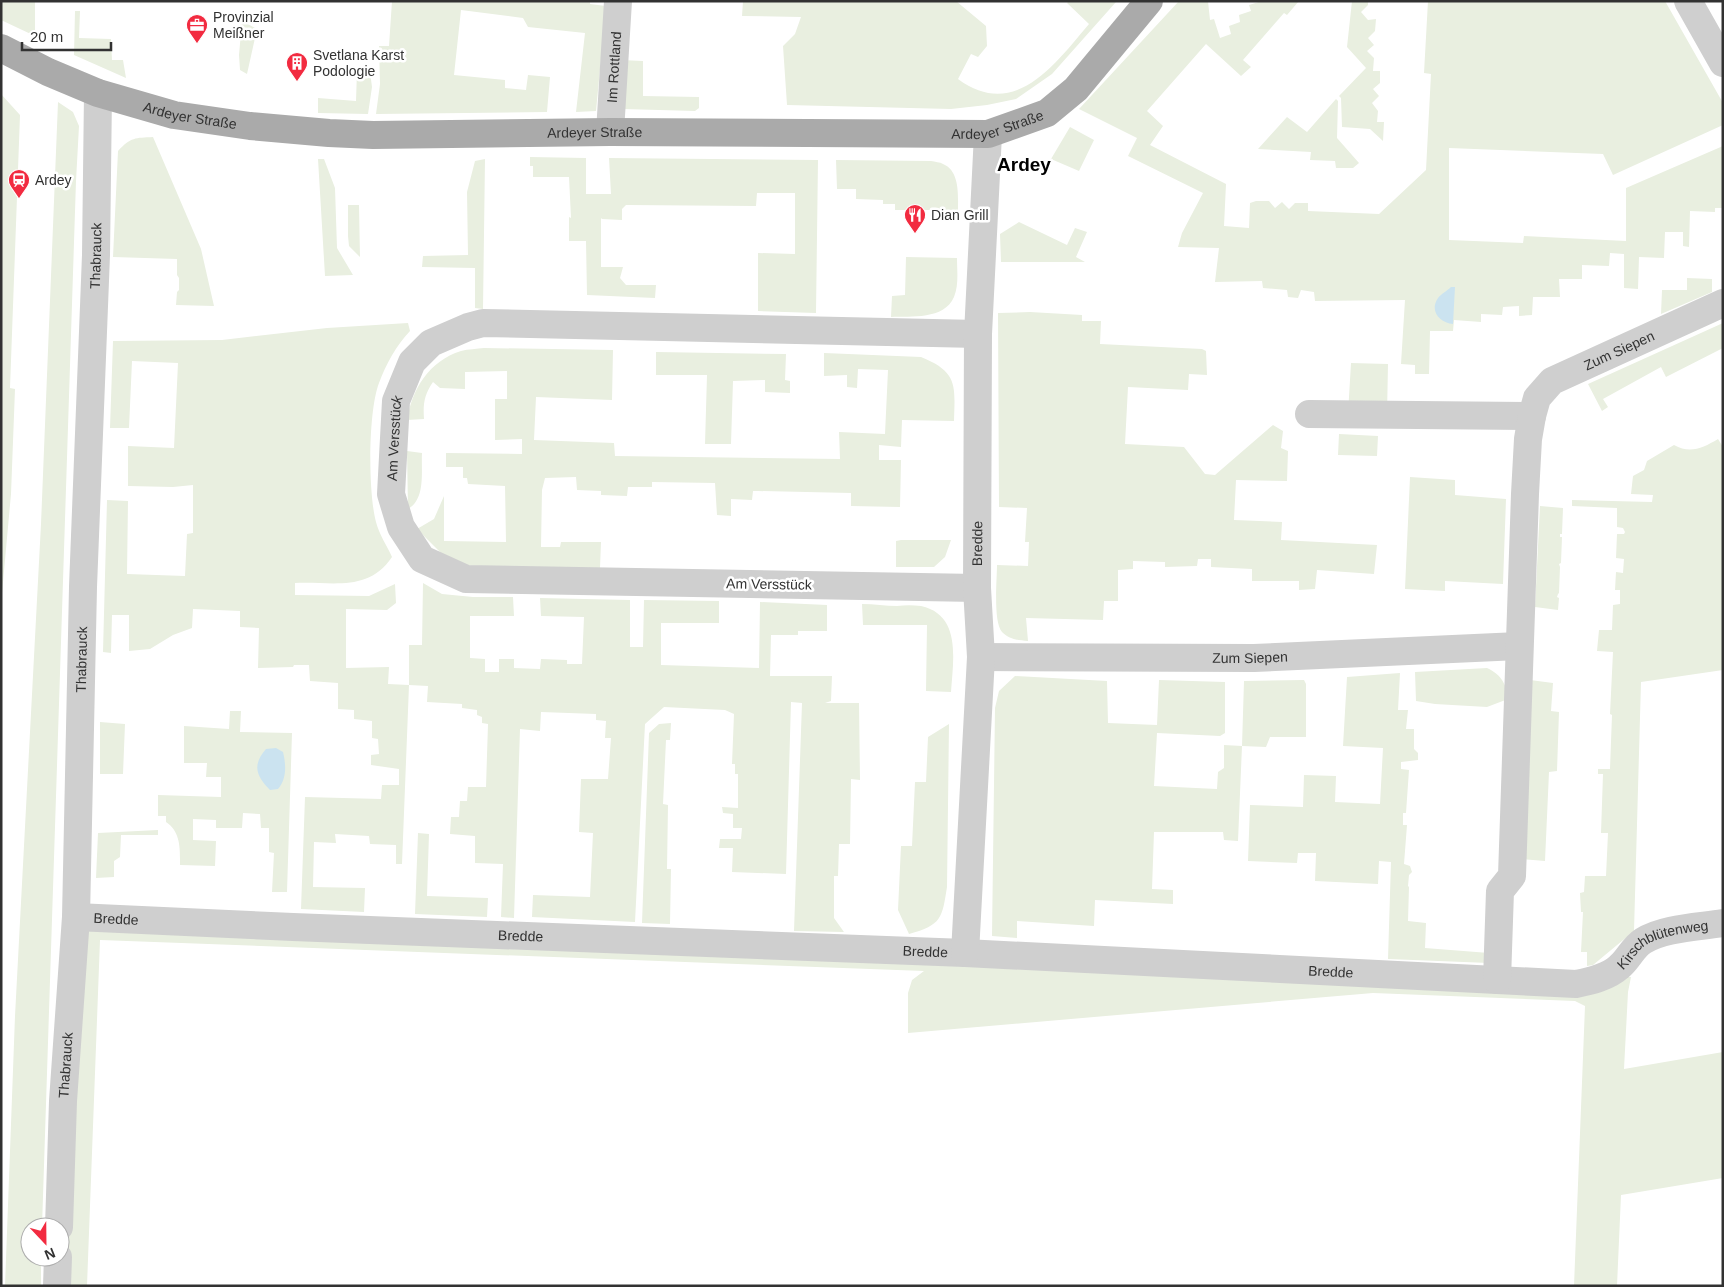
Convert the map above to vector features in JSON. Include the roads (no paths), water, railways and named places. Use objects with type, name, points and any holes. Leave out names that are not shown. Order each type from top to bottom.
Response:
[{"type":"main road","name":"Ardeyer Straße","points":[[1,48],[48,72],[98,93],[174,116],[250,126],[329,133],[373,135],[610,132],[988,134],[1047,113],[1076,89],[1149,1]]},
{"type":"street","name":"Im Rottland","points":[[610,132],[618,1]]},
{"type":"street","points":[[1688,1],[1723,63]]},
{"type":"street","name":"Thabrauck","points":[[59,1217],[63,1101],[76,917],[83,588],[96,255],[98,93]]},
{"type":"street","name":"Bredde","points":[[965,952],[981,657],[977,588],[978,334],[988,134]]},
{"type":"street","name":"Zum Siepen","points":[[1497,980],[1500,891],[1512,876],[1528,439],[1532,416],[1538,398],[1552,381],[1723,303]]},
{"type":"street","name":"Am Versstück","points":[[977,588],[466,579],[422,559],[401,527],[391,494],[396,401],[412,362],[431,343],[483,323],[978,334]]},
{"type":"street","points":[[1309,414],[1532,416]]},
{"type":"street","name":"Zum Siepen","points":[[981,657],[1254,658],[1519,646]]},
{"type":"street","name":"Bredde","points":[[76,917],[965,952],[1576,984],[1607,975]]},
{"type":"street","name":"Kirschblütenweg","points":[[1607,975],[1620,967],[1633,949],[1644,940],[1659,934],[1723,923]]},
{"type":"street","points":[[57,1286],[58,1267]]},
{"type":"water","points":[[1451,287],[1455,287],[1453,324],[1440,319],[1435,312],[1438,298]]},
{"type":"water","points":[[276,748],[283,752],[284,776],[278,789],[270,790],[259,775],[257,765],[266,749]]},
{"type":"place","name":"Provinzial Meißner","points":[[197,44]]},
{"type":"place","name":"Svetlana Karst Podologie","points":[[297,82]]},
{"type":"place","name":"Ardey","points":[[19,199]]},
{"type":"place","name":"Dian Grill","points":[[915,234]]},
{"type":"district","name":"Ardey","points":[[1024,164]]}]
